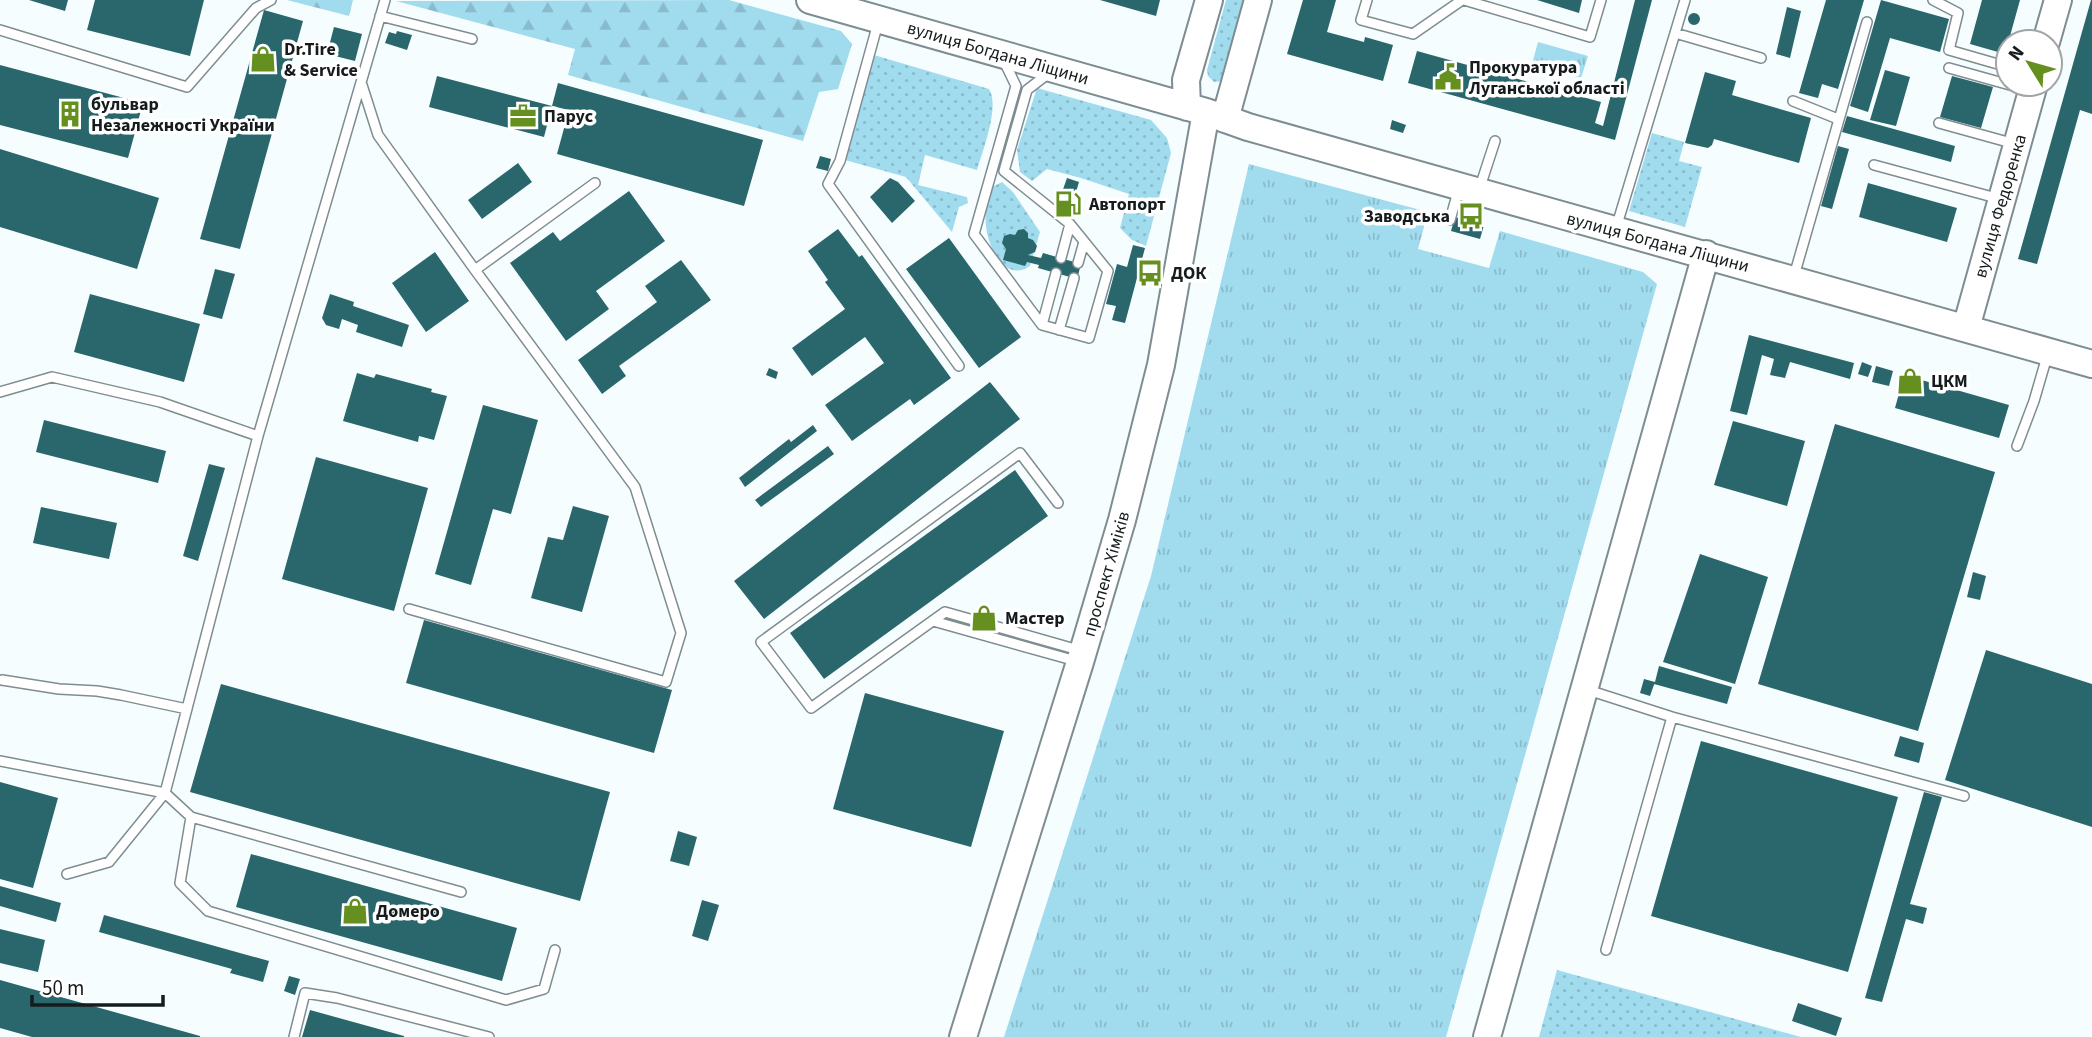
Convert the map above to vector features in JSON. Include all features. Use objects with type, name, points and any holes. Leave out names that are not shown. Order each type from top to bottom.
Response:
[{"type":"street","name":"вулиця Богдана Ліщини","points":[[810,0],[2092,364]]},
{"type":"street","name":"проспект Хіміків","points":[[1206,113],[1186,80],[1209,0]]},
{"type":"street","name":"проспект Хіміків","points":[[965,1033],[1122,520],[1161,365],[1206,113],[1258,0]]},
{"type":"street","points":[[2050,28],[2058,0]]},
{"type":"street","name":"вулиця Федоренка","points":[[1966,328],[2030,98]]},
{"type":"street","points":[[1487,1037],[1706,254]]},
{"type":"lane","points":[[0,30],[187,88],[256,8],[271,0]]},
{"type":"lane","points":[[67,874],[109,862],[165,793],[258,436],[385,0]]},
{"type":"lane","points":[[1367,0],[1361,20],[1413,34],[1463,0],[1590,37],[1601,0]]},
{"type":"lane","points":[[1615,230],[1685,0]]},
{"type":"lane","points":[[1933,0],[1958,13],[1949,50],[1994,63]]},
{"type":"lane","points":[[380,16],[471,39]]},
{"type":"lane","points":[[879,19],[840,161],[828,184],[959,366]]},
{"type":"lane","points":[[1793,279],[1867,22]]},
{"type":"lane","points":[[1675,33],[1761,58]]},
{"type":"lane","points":[[1001,54],[1016,86],[974,234],[1042,325],[1089,338],[1108,271],[1070,224],[1004,172],[1027,90],[1055,69]]},
{"type":"lane","points":[[1949,68],[1994,79]]},
{"type":"lane","points":[[362,83],[378,135],[635,487],[681,633],[666,682],[409,609]]},
{"type":"lane","points":[[1793,101],[1839,119]]},
{"type":"lane","points":[[1939,123],[2017,145]]},
{"type":"lane","points":[[1450,220],[1494,141]]},
{"type":"lane","points":[[1874,164],[2002,200]]},
{"type":"lane","points":[[475,270],[595,183]]},
{"type":"lane","points":[[1061,258],[1070,224]]},
{"type":"lane","points":[[1078,263],[1084,242]]},
{"type":"lane","points":[[1042,325],[1056,273]]},
{"type":"lane","points":[[1059,330],[1074,278]]},
{"type":"lane","points":[[2017,446],[2049,351]]},
{"type":"lane","points":[[0,392],[52,377],[160,402],[258,436]]},
{"type":"lane","points":[[1058,503],[1020,453],[761,642],[811,708],[945,612],[1082,657]]},
{"type":"lane","points":[[2,680],[59,689],[97,691],[187,709]]},
{"type":"lane","points":[[1584,689],[1672,717],[1964,796]]},
{"type":"lane","points":[[1606,950],[1672,717]]},
{"type":"lane","points":[[0,761],[165,793],[191,817],[461,892]]},
{"type":"lane","points":[[191,817],[180,883],[208,911],[506,1000],[544,989],[555,950]]},
{"type":"lane","points":[[294,1037],[304,993],[337,998],[489,1037]]},
{"type":"green space","points":[[287,0],[353,0],[349,16]]},
{"type":"green space","points":[[729,0],[841,31],[852,44],[838,89],[819,92],[803,141],[568,75],[575,49],[396,1]]},
{"type":"green space","points":[[1226,0],[1247,0],[1226,75],[1222,81],[1214,82],[1208,76],[1207,70]]},
{"type":"green space","points":[[1538,42],[1588,56],[1581,78],[1532,64]]},
{"type":"green space","points":[[874,55],[989,89],[993,106],[992,117],[977,170],[925,155],[918,185],[967,197],[968,203],[959,207],[952,232],[906,177],[845,160]]},
{"type":"green space","points":[[1037,88],[1151,120],[1167,138],[1171,153],[1146,246],[1132,240],[1120,228],[1129,194],[1047,169],[1032,181],[1020,172],[1017,150]]},
{"type":"green space","points":[[1652,133],[1684,142],[1679,161],[1702,167],[1685,227],[1629,211]]},
{"type":"green space","points":[[1249,164],[1428,212],[1418,249],[1489,268],[1500,231],[1643,272],[1657,284],[1446,1037],[1004,1037],[1151,576]]},
{"type":"green space","points":[[1002,182],[1013,192],[1040,232],[1030,266],[1021,270],[1013,270],[999,261],[987,235],[989,196],[992,187]]},
{"type":"green space","points":[[1557,970],[1801,1037],[1539,1037]]},
{"type":"building","points":[[29,0],[68,0],[65,11]]},
{"type":"building","points":[[95,0],[204,0],[190,56],[87,30]]},
{"type":"building","points":[[1100,0],[1160,0],[1156,16]]},
{"type":"building","points":[[1303,0],[1336,0],[1327,32],[1364,42],[1365,37],[1393,45],[1383,81],[1287,54]]},
{"type":"building","points":[[1537,0],[1582,0],[1579,13]]},
{"type":"building","points":[[1635,0],[1652,0],[1615,140],[1408,83],[1417,51],[1601,102],[1595,123],[1603,126]]},
{"type":"building","points":[[1826,0],[1864,0],[1838,89],[1822,84],[1818,98],[1799,93]]},
{"type":"building","points":[[1881,0],[1949,19],[1940,52],[1890,38],[1868,112],[1850,106]]},
{"type":"building","points":[[1982,0],[2020,0],[2012,28],[1994,28],[1994,51],[1970,44]]},
{"type":"building","points":[[2092,0],[2092,114],[2080,110],[2037,264],[2018,259]]},
{"type":"building","points":[[1787,7],[1801,11],[1790,58],[1776,54]]},
{"type":"building","points":[[264,10],[303,21],[240,249],[200,239]]},
{"type":"building","points":[[1694,13],[1700,19],[1694,25],[1688,19]]},
{"type":"building","points":[[334,27],[362,34],[355,61],[327,54]]},
{"type":"building","points":[[397,31],[412,35],[407,50],[385,43],[389,32],[396,34]]},
{"type":"building","name":"бульвар Незалежності України","points":[[0,65],[143,103],[128,158],[0,125]]},
{"type":"building","points":[[1885,70],[1910,77],[1896,126],[1870,120]]},
{"type":"building","points":[[1705,72],[1736,81],[1732,95],[1811,118],[1799,163],[1714,139],[1708,148],[1685,143]]},
{"type":"building","points":[[437,76],[552,106],[544,137],[429,107]]},
{"type":"building","points":[[1952,76],[1993,87],[1981,128],[1940,117]]},
{"type":"building","points":[[558,83],[763,140],[744,206],[557,154],[569,110],[552,106]]},
{"type":"building","points":[[1847,116],[1955,146],[1951,162],[1842,132]]},
{"type":"building","points":[[1392,120],[1406,125],[1403,133],[1390,129]]},
{"type":"building","points":[[1838,146],[1849,149],[1832,209],[1821,206]]},
{"type":"building","points":[[0,149],[159,198],[137,269],[0,227]]},
{"type":"building","points":[[820,156],[831,159],[828,171],[816,168]]},
{"type":"building","points":[[518,163],[532,182],[482,219],[468,200]]},
{"type":"building","points":[[890,178],[898,182],[915,201],[892,223],[870,197]]},
{"type":"building","points":[[1067,178],[1079,182],[1074,199],[1061,195]]},
{"type":"building","points":[[1868,183],[1957,208],[1947,242],[1859,217]]},
{"type":"building","points":[[629,191],[665,241],[596,291],[609,309],[566,341],[510,263],[553,232],[560,241]]},
{"type":"building","points":[[1455,217],[1484,225],[1480,239],[1451,231]]},
{"type":"building","points":[[838,229],[859,257],[862,255],[951,378],[914,405],[910,399],[852,441],[825,405],[884,363],[865,337],[812,376],[792,348],[845,309],[825,282],[828,280],[808,251]]},
{"type":"building","points":[[1024,229],[1028,238],[1037,246],[1035,252],[1028,255],[1041,258],[1043,253],[1081,264],[1077,279],[1038,268],[1039,265],[1027,262],[1025,266],[1003,260],[1006,249],[1002,243],[1004,236],[1015,235],[1018,230]]},
{"type":"building","points":[[949,238],[1021,337],[979,368],[906,269]]},
{"type":"building","points":[[1133,245],[1145,248],[1125,323],[1112,320],[1116,306],[1106,304],[1117,264],[1127,267]]},
{"type":"building","points":[[435,252],[469,301],[426,332],[392,283]]},
{"type":"building","points":[[681,260],[711,300],[619,366],[626,376],[602,394],[578,360],[657,302],[645,286]]},
{"type":"building","points":[[215,269],[235,274],[222,319],[203,314]]},
{"type":"building","points":[[90,294],[200,324],[184,382],[74,352]]},
{"type":"building","points":[[330,294],[354,302],[353,306],[409,325],[402,347],[356,332],[358,325],[342,319],[339,329],[326,325],[322,318]]},
{"type":"building","points":[[1749,335],[1854,363],[1850,379],[1790,362],[1785,378],[1770,375],[1774,359],[1762,355],[1747,415],[1730,411]]},
{"type":"building","points":[[1862,362],[1872,366],[1868,377],[1858,374]]},
{"type":"building","points":[[1876,366],[1893,371],[1889,386],[1872,382]]},
{"type":"building","points":[[769,368],[778,372],[776,379],[766,375]]},
{"type":"building","points":[[357,373],[374,378],[376,374],[432,389],[431,392],[447,396],[434,440],[419,436],[418,442],[343,421]]},
{"type":"building","points":[[1904,375],[2009,405],[1999,438],[1895,408]]},
{"type":"building","points":[[990,382],[1020,419],[764,619],[734,581]]},
{"type":"building","points":[[483,405],[538,420],[511,514],[493,509],[471,585],[435,574]]},
{"type":"building","points":[[44,420],[166,451],[158,483],[36,452]]},
{"type":"building","points":[[1733,421],[1805,441],[1787,506],[1714,485]]},
{"type":"building","points":[[1835,424],[1995,472],[1918,731],[1758,684]]},
{"type":"building","points":[[813,425],[817,431],[745,487],[739,478],[789,439],[791,442]]},
{"type":"building","points":[[828,446],[834,454],[761,507],[755,500]]},
{"type":"building","points":[[316,457],[428,488],[394,611],[282,579]]},
{"type":"building","points":[[209,464],[225,468],[198,561],[183,556]]},
{"type":"building","points":[[1015,470],[1048,516],[824,679],[790,633]]},
{"type":"building","points":[[573,506],[609,516],[582,612],[531,598],[548,537],[563,540]]},
{"type":"building","points":[[41,507],[117,523],[109,559],[33,543]]},
{"type":"building","points":[[1700,554],[1768,577],[1735,684],[1663,662]]},
{"type":"building","points":[[1973,572],[1986,576],[1980,600],[1967,597]]},
{"type":"building","points":[[424,620],[672,690],[654,753],[406,683]]},
{"type":"building","points":[[1986,650],[2092,684],[2092,827],[1945,780]]},
{"type":"building","points":[[1659,666],[1732,687],[1727,704],[1654,684],[1650,696],[1640,693],[1644,679],[1655,682]]},
{"type":"building","points":[[221,684],[610,792],[580,901],[190,792]]},
{"type":"building","points":[[865,693],[1004,731],[971,847],[833,809]]},
{"type":"building","points":[[1900,736],[1924,743],[1919,763],[1894,756]]},
{"type":"building","points":[[1701,741],[1898,797],[1848,972],[1651,916]]},
{"type":"building","points":[[0,782],[58,798],[33,888],[0,879]]},
{"type":"building","points":[[1924,792],[1942,797],[1910,904],[1927,908],[1923,924],[1906,919],[1882,1002],[1865,998]]},
{"type":"building","points":[[678,831],[697,837],[689,866],[670,861]]},
{"type":"building","points":[[251,854],[517,928],[502,981],[236,907]]},
{"type":"building","points":[[0,886],[61,903],[56,922],[0,906]]},
{"type":"building","points":[[702,900],[719,905],[708,941],[692,936]]},
{"type":"building","points":[[104,915],[269,961],[263,982],[230,973],[232,969],[99,932]]},
{"type":"building","points":[[0,929],[45,940],[38,972],[0,963]]},
{"type":"building","points":[[289,976],[300,979],[295,995],[284,991]]},
{"type":"building","points":[[0,980],[200,1037],[32,1037],[0,1028]]},
{"type":"building","points":[[1798,1003],[1842,1018],[1836,1036],[1792,1021]]},
{"type":"building","points":[[310,1010],[404,1036],[404,1037],[302,1037]]},
{"type":"place","name":"Dr.Tire & Service","points":[[263,59]]},
{"type":"place","name":"Прокуратура Луганської області","points":[[1448,77]]},
{"type":"place","name":"бульвар Незалежності України","points":[[70,114]]},
{"type":"place","name":"Парус","points":[[523,116]]},
{"type":"place","name":"Автопорт","points":[[1068,204]]},
{"type":"place","name":"Заводська","points":[[1471,216]]},
{"type":"place","name":"ДОК","points":[[1150,273]]},
{"type":"place","name":"ЦКМ","points":[[1910,381]]},
{"type":"place","name":"Мастер","points":[[984,618]]},
{"type":"place","name":"Домеро","points":[[355,911]]}]
